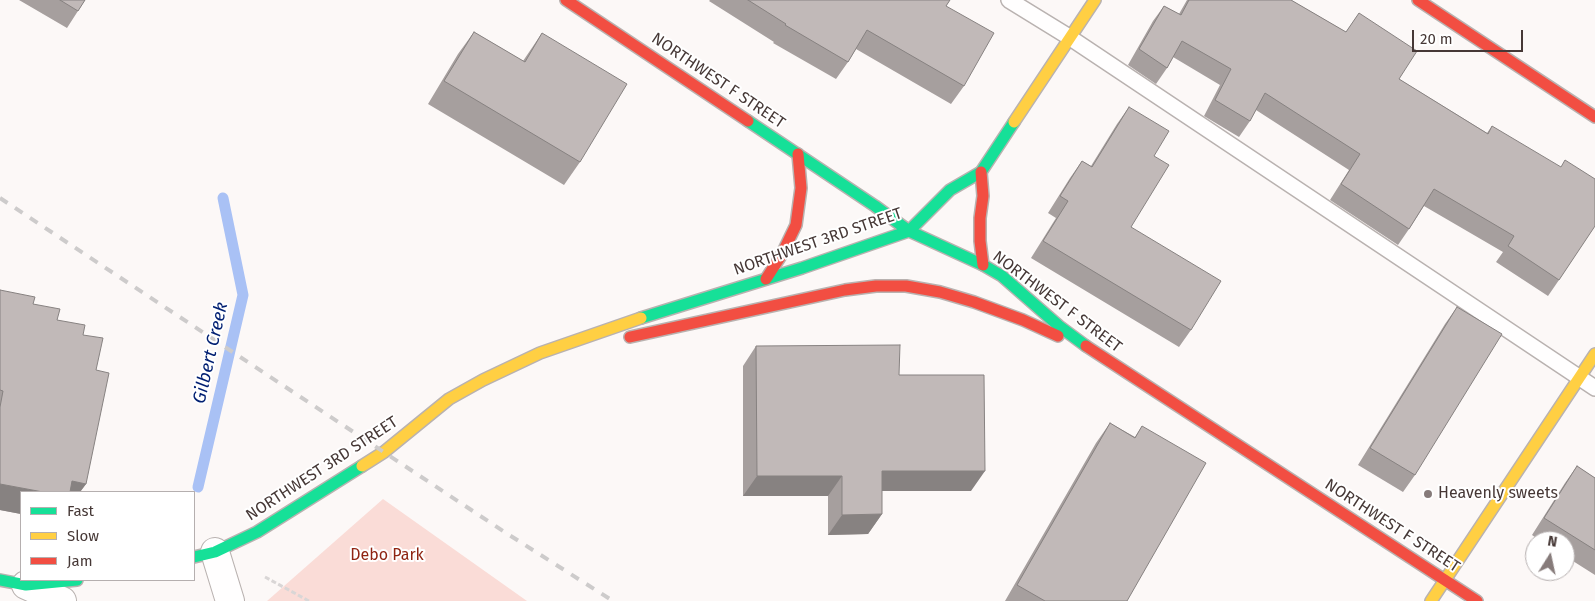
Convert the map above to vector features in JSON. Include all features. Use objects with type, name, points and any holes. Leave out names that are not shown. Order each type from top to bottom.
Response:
[{"type":"main road","name":"NORTHWEST F STREET","points":[[566,0],[798,154],[909,231],[983,265],[1018,288],[1059,326],[1092,351],[1477,601]]},
{"type":"main road","name":"NORTHWEST 3RD STREET","points":[[204,555],[257,532],[384,452],[449,399],[483,380],[540,353],[624,323],[766,279],[909,231],[950,190],[982,172],[1095,0]]},
{"type":"main road","points":[[1418,0],[1595,117]]},
{"type":"main road","points":[[766,279],[782,254],[796,225],[801,188],[798,154]]},
{"type":"main road","points":[[982,172],[983,196],[980,218],[980,241],[983,265]]},
{"type":"main road","name":"NORTHWEST 3RD STREET","points":[[540,353],[686,326],[845,290],[876,286],[906,286],[940,292],[974,302],[1023,320],[1092,351]]},
{"type":"main road","points":[[1431,601],[1595,354]]},
{"type":"main road","points":[[13,583],[56,581]]},
{"type":"street","points":[[204,555],[230,601]]},
{"type":"street","points":[[13,583],[62,601]]},
{"type":"lane","points":[[1010,0],[1069,37],[1595,388]]},
{"type":"path","points":[[265,577],[309,601]]},
{"type":"green space","name":"Debo Park","points":[[383,499],[527,601],[267,601]]},
{"type":"building","points":[[60,0],[85,0],[78,11]]},
{"type":"building","points":[[748,0],[950,0],[946,6],[994,33],[964,86],[867,30],[848,62],[785,25]]},
{"type":"building","points":[[1189,0],[1291,0],[1346,32],[1359,13],[1417,51],[1399,79],[1488,134],[1492,126],[1561,167],[1565,160],[1595,179],[1595,226],[1559,280],[1508,246],[1514,236],[1434,189],[1409,229],[1341,184],[1360,154],[1265,93],[1250,121],[1215,100],[1231,69],[1182,41],[1167,68],[1139,49],[1164,6],[1181,15]]},
{"type":"building","points":[[474,32],[525,62],[542,33],[627,84],[580,162],[444,81]]},
{"type":"building","points":[[1129,107],[1169,131],[1154,156],[1169,165],[1131,227],[1221,281],[1191,330],[1043,241],[1068,201],[1060,196],[1082,161],[1092,167]]},
{"type":"building","points":[[0,290],[35,297],[33,304],[60,309],[57,320],[85,325],[83,335],[103,338],[96,370],[109,373],[86,484],[72,481],[70,491],[38,491],[0,484],[0,407],[3,391],[0,390]]},
{"type":"building","points":[[1457,307],[1502,334],[1415,475],[1370,448]]},
{"type":"building","points":[[900,345],[899,375],[984,375],[985,471],[882,471],[882,514],[842,515],[842,476],[757,476],[756,346]]},
{"type":"building","points":[[1110,423],[1135,438],[1142,426],[1206,463],[1127,601],[1045,601],[1017,585]]},
{"type":"building","points":[[1577,466],[1595,478],[1595,550],[1575,537],[1575,531],[1565,531],[1544,518]]},
{"type":"waterway","name":"Gilbert Creek","points":[[198,487],[243,295],[223,198]]},
{"type":"railway","points":[[0,198],[503,531],[613,601]]},
{"type":"traffic: fast","points":[[748,121],[909,231],[983,265],[1002,276],[1059,326],[1086,346]]},
{"type":"traffic: fast","points":[[641,318],[802,268],[909,231],[950,190],[981,172],[1014,122]]},
{"type":"traffic: fast","points":[[195,557],[215,552],[257,532],[362,466]]},
{"type":"traffic: fast","points":[[0,580],[26,585],[67,581]]},
{"type":"traffic: slow","points":[[1014,122],[1095,0]]},
{"type":"traffic: slow","points":[[362,466],[384,452],[449,399],[483,380],[540,353],[641,318]]},
{"type":"traffic: slow","points":[[1431,601],[1595,354]]},
{"type":"traffic: jam","points":[[566,0],[748,121]]},
{"type":"traffic: jam","points":[[1418,0],[1595,117]]},
{"type":"traffic: jam","points":[[766,279],[782,254],[796,225],[801,188],[798,154]]},
{"type":"traffic: jam","points":[[981,172],[983,196],[980,218],[980,241],[983,265]]},
{"type":"traffic: jam","points":[[630,337],[845,290],[876,286],[906,286],[940,292],[1023,320],[1058,336]]},
{"type":"traffic: jam","points":[[1086,346],[1477,601]]},
{"type":"place","name":"Heavenly sweets","points":[[1428,494]]}]
